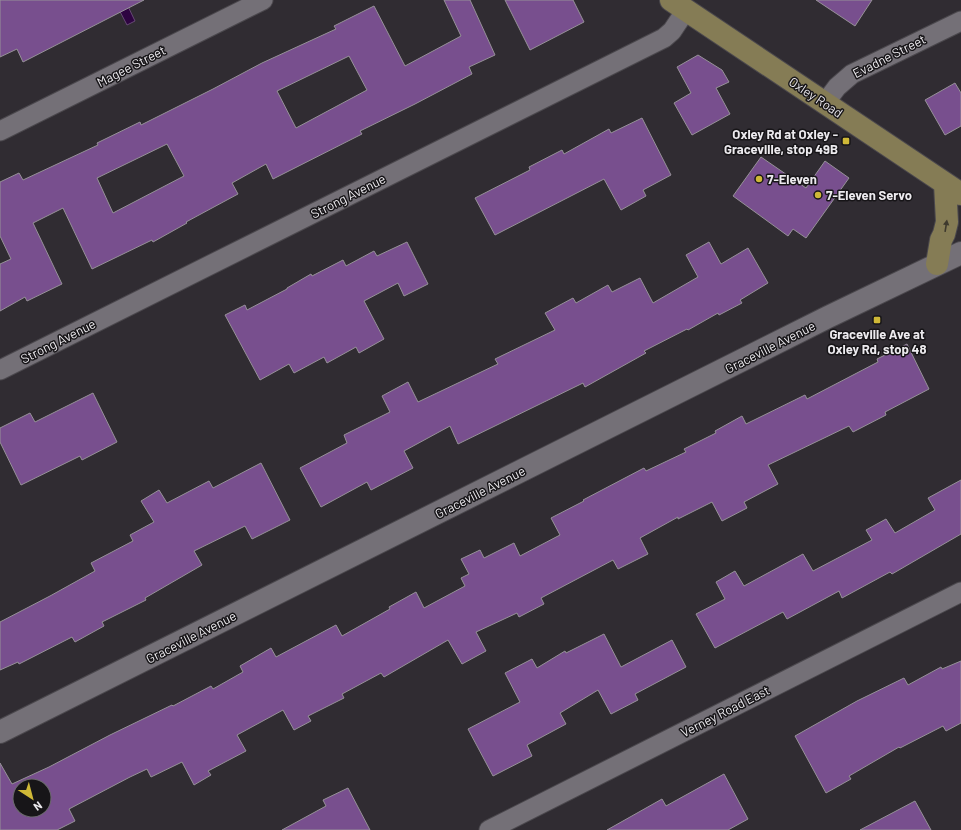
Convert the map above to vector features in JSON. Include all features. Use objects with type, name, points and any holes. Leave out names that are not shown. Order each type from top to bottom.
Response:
[{"type":"main road","name":"Oxley Road","points":[[679,5],[953,189]]},
{"type":"main road","points":[[937,264],[953,189]]},
{"type":"main road","name":"Graceville Avenue","points":[[0,732],[828,317],[961,252]]},
{"type":"street","name":"Magee Street","points":[[0,131],[263,0]]},
{"type":"street","name":"Strong Avenue","points":[[0,370],[664,38],[672,31],[679,5]]},
{"type":"street","name":"Evadne Street","points":[[825,103],[837,87],[852,74],[961,20]]},
{"type":"street","name":"Verney Road East","points":[[488,830],[959,596]]},
{"type":"shaded area","points":[[114,0],[125,0],[135,21],[127,25]]},
{"type":"building","points":[[0,0],[144,0],[23,62],[17,49],[0,57]]},
{"type":"building","points":[[444,0],[470,0],[495,55],[469,67],[472,74],[360,131],[362,134],[273,179],[266,164],[232,183],[238,194],[153,242],[152,240],[92,269],[63,208],[33,223],[62,284],[27,301],[25,297],[0,311],[0,264],[11,259],[0,236],[0,182],[19,173],[23,180],[98,145],[97,143],[140,122],[141,125],[262,63],[336,29],[334,26],[374,6],[405,66],[461,36]],"holes":[[[349,56],[367,90],[296,128],[277,91]],[[167,144],[184,176],[113,213],[97,178]]]},
{"type":"building","points":[[505,0],[573,0],[584,22],[530,50]]},
{"type":"building","points":[[816,0],[872,0],[855,26]]},
{"type":"building","points":[[698,55],[722,70],[729,82],[716,88],[730,114],[692,135],[674,103],[691,93],[677,67]]},
{"type":"building","points":[[955,83],[961,93],[961,126],[945,135],[925,100]]},
{"type":"building","points":[[642,118],[671,175],[643,190],[646,196],[621,210],[604,179],[495,235],[475,198],[530,170],[529,167],[562,150],[564,154],[609,129],[611,133]]},
{"type":"building","points":[[761,157],[806,188],[825,161],[849,178],[806,238],[793,229],[788,236],[733,196]]},
{"type":"building","points":[[407,242],[428,284],[404,296],[398,283],[364,301],[384,339],[359,353],[356,347],[327,363],[324,357],[294,373],[289,364],[260,380],[225,315],[245,305],[247,310],[287,289],[311,274],[312,276],[343,260],[346,266],[374,251],[377,256]]},
{"type":"building","points":[[709,242],[721,264],[748,248],[768,283],[740,300],[742,303],[719,315],[718,313],[688,330],[687,329],[644,351],[646,353],[585,387],[583,383],[458,444],[450,426],[404,451],[413,468],[371,490],[367,482],[321,507],[300,468],[347,443],[344,435],[390,412],[382,396],[408,382],[418,402],[498,364],[495,359],[555,330],[545,313],[573,298],[576,303],[608,285],[612,292],[640,278],[653,303],[698,277],[686,255]]},
{"type":"building","points":[[907,344],[929,389],[885,412],[886,415],[853,432],[849,426],[768,465],[778,484],[744,502],[747,508],[722,521],[712,502],[678,519],[678,517],[640,538],[648,554],[618,569],[613,560],[541,598],[544,604],[519,617],[517,613],[476,632],[486,651],[462,664],[448,640],[384,677],[381,673],[342,694],[344,698],[308,716],[311,721],[294,730],[283,710],[237,735],[246,751],[208,771],[211,775],[194,785],[182,762],[151,777],[147,769],[69,809],[75,821],[57,830],[0,830],[0,763],[12,784],[12,818],[52,818],[52,778],[25,778],[211,686],[213,689],[243,672],[240,666],[271,648],[276,657],[336,625],[342,636],[390,609],[389,607],[416,592],[424,608],[465,586],[461,578],[469,574],[461,559],[480,550],[484,558],[514,543],[520,556],[560,535],[551,518],[584,501],[583,500],[644,468],[646,471],[686,452],[684,449],[716,433],[715,431],[742,416],[746,424],[805,395],[807,399],[878,362],[877,359]]},
{"type":"building","points":[[93,393],[117,442],[82,460],[80,456],[21,485],[0,442],[0,428],[30,413],[35,422]]},
{"type":"building","points":[[261,463],[290,520],[252,539],[245,526],[194,551],[202,565],[145,598],[146,600],[102,622],[104,626],[75,642],[72,637],[19,664],[18,662],[0,670],[0,622],[95,571],[91,563],[133,541],[130,535],[154,522],[141,501],[159,490],[167,503],[209,481],[213,488]]},
{"type":"building","points":[[961,480],[961,534],[892,574],[890,572],[842,598],[839,591],[787,619],[783,612],[715,648],[696,614],[725,599],[716,582],[735,571],[744,586],[803,554],[813,571],[872,540],[866,530],[886,519],[895,533],[935,510],[928,498]]},
{"type":"building","points":[[604,634],[621,667],[672,640],[686,667],[635,694],[638,700],[611,714],[598,690],[560,713],[566,724],[527,745],[532,756],[493,776],[468,729],[520,702],[505,673],[532,659],[537,668],[565,651],[566,653]]},
{"type":"building","points":[[961,661],[961,723],[946,731],[943,726],[900,748],[899,747],[849,776],[851,779],[826,793],[795,736],[857,701],[904,678],[908,685],[941,667],[942,669]]},
{"type":"building","points":[[724,774],[748,819],[728,830],[607,830],[662,799],[666,806]]},
{"type":"building","points":[[348,788],[370,830],[282,830],[326,806],[323,800]]},
{"type":"building","points":[[915,801],[931,830],[860,830]]},
{"type":"place","name":"Oxley Rd at Oxley - Graceville, stop 49B","points":[[846,141]]},
{"type":"place","name":"7-Eleven","points":[[759,179]]},
{"type":"place","name":"7-Eleven Servo","points":[[818,195]]},
{"type":"place","name":"Graceville Ave at Oxley Rd, stop 48","points":[[877,320]]}]
